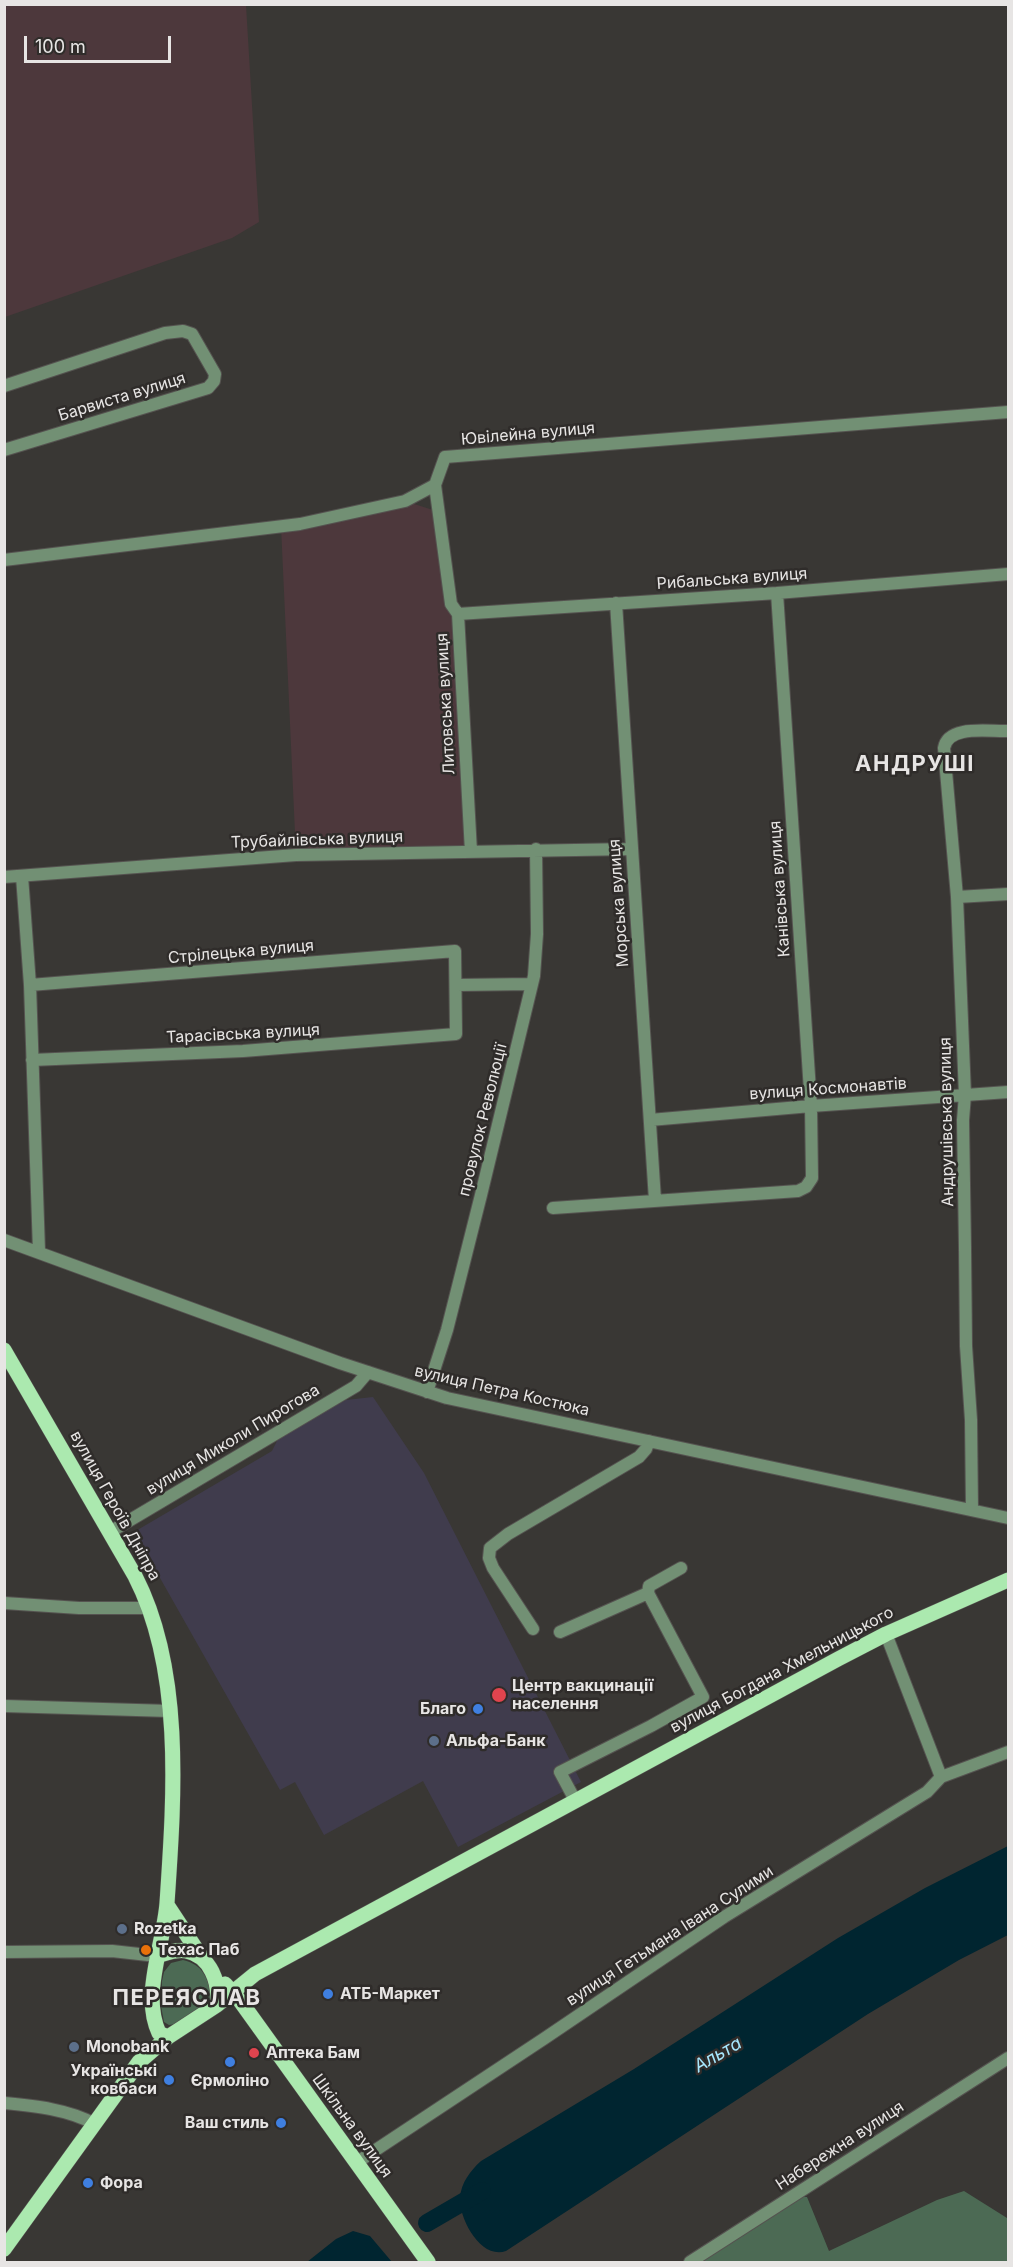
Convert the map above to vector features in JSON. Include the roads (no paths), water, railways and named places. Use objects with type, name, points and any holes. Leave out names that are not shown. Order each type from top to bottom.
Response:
[{"type":"main road","name":"вулиця Героїв Дніпра","points":[[4,1350],[138,1582],[149,1608],[160,1646],[170,1711],[171,1806],[167,1905],[158,1956],[153,2021]]},
{"type":"main road","name":"вулиця Богдана Хмельницького","points":[[168,2037],[217,2005],[255,1974],[885,1634],[1008,1580]]},
{"type":"main road","points":[[167,1905],[206,1964],[218,1988],[217,2005],[247,2011],[246,1992],[255,1974]]},
{"type":"main road","name":"вулиця Богдана Хмельницького","points":[[158,1956],[174,1951],[187,1951],[206,1964],[230,1975],[255,1974]]},
{"type":"main road","name":"Шкільна вулиця","points":[[206,1964],[232,1991],[247,2011],[428,2262]]},
{"type":"main road","points":[[4,2249],[145,2055],[168,2037],[159,2033],[153,2021]]},
{"type":"main road","points":[[145,2055],[153,2021]]},
{"type":"street","name":"Барвиста вулиця","points":[[4,387],[165,333],[183,331],[192,334],[215,374],[214,381],[208,388],[4,450]]},
{"type":"street","name":"Ювілейна вулиця","points":[[435,485],[445,457],[1008,412]]},
{"type":"street","points":[[4,560],[300,524],[405,501],[435,485]]},
{"type":"street","name":"Литовська вулиця","points":[[435,485],[451,604],[458,614],[471,852]]},
{"type":"street","name":"Рибальська вулиця","points":[[458,614],[777,593],[1008,574]]},
{"type":"street","name":"Канівська вулиця","points":[[655,1200],[798,1191],[810,1183],[812,1173],[811,1106],[777,593]]},
{"type":"street","name":"Морська вулиця","points":[[616,603],[655,1200]]},
{"type":"street","name":"Андрушівська вулиця","points":[[972,1510],[966,1317],[963,1120],[965,1095],[957,897],[944,748],[951,735],[960,732],[1008,732]]},
{"type":"street","name":"провулок Революції","points":[[427,1392],[447,1330],[476,1218],[536,965],[536,849]]},
{"type":"street","name":"Трубайлівська вулиця","points":[[4,877],[296,855],[631,849]]},
{"type":"street","points":[[22,876],[30,985],[39,1251]]},
{"type":"street","points":[[957,897],[1008,894]]},
{"type":"street","name":"Стрілецька вулиця","points":[[30,985],[454,951],[456,985]]},
{"type":"street","points":[[456,985],[532,984]]},
{"type":"street","name":"Тарасівська вулиця","points":[[32,1060],[243,1051],[456,1034],[456,985]]},
{"type":"street","name":"вулиця Космонавтів","points":[[650,1120],[1008,1092]]},
{"type":"street","points":[[553,1208],[655,1200]]},
{"type":"street","name":"вулиця Петра Костюка","points":[[4,1240],[427,1392],[484,1407],[1008,1518]]},
{"type":"street","name":"вулиця Миколи Пирогова","points":[[110,1532],[356,1386],[368,1372]]},
{"type":"street","points":[[533,1629],[493,1568],[489,1558],[490,1548],[499,1539],[639,1457],[649,1441]]},
{"type":"street","points":[[560,1632],[648,1593],[649,1586],[681,1568]]},
{"type":"street","name":"вулиця Богдана Хмельницького","points":[[575,1800],[560,1772],[703,1697],[648,1593]]},
{"type":"street","points":[[4,1603],[79,1608],[149,1608]]},
{"type":"street","points":[[885,1634],[941,1777]]},
{"type":"street","points":[[4,1706],[170,1711]]},
{"type":"street","name":"вулиця Гетьмана Івана Сулими","points":[[357,2163],[724,1917],[927,1792],[941,1777],[1008,1752]]},
{"type":"street","points":[[4,1952],[112,1951],[158,1956]]},
{"type":"street","name":"Набережна вулиця","points":[[690,2262],[1008,2058]]},
{"type":"street","points":[[4,2103],[64,2112],[95,2124]]},
{"type":"water","points":[[1008,1846],[1008,1935],[959,1960],[868,2014],[506,2251],[497,2252],[488,2249],[473,2236],[463,2216],[460,2198],[467,2178],[481,2161],[634,2069],[838,1938],[925,1888]]},
{"type":"water","points":[[353,2231],[370,2236],[392,2262],[307,2262],[336,2239]]},
{"type":"waterway","name":"Альта","points":[[427,2223],[482,2191]]},
{"type":"place","name":"Центр вакцинації населення","points":[[499,1695]]},
{"type":"place","name":"Благо","points":[[478,1709]]},
{"type":"place","name":"Альфа-Банк","points":[[434,1741]]},
{"type":"place","name":"Rozetka","points":[[122,1929]]},
{"type":"place","name":"Техас Паб","points":[[146,1950]]},
{"type":"place","name":"АТБ-Маркет","points":[[328,1994]]},
{"type":"place","name":"Monobank","points":[[74,2047]]},
{"type":"place","name":"Аптека Бам","points":[[254,2053]]},
{"type":"place","name":"Єрмоліно","points":[[230,2062]]},
{"type":"place","name":"Українські ковбаси","points":[[169,2080]]},
{"type":"place","name":"Ваш стиль","points":[[281,2123]]},
{"type":"place","name":"Фора","points":[[88,2183]]},
{"type":"district","name":"АНДРУШІ","points":[[915,764]]},
{"type":"district","name":"ПЕРЕЯСЛАВ","points":[[187,1998]]}]
